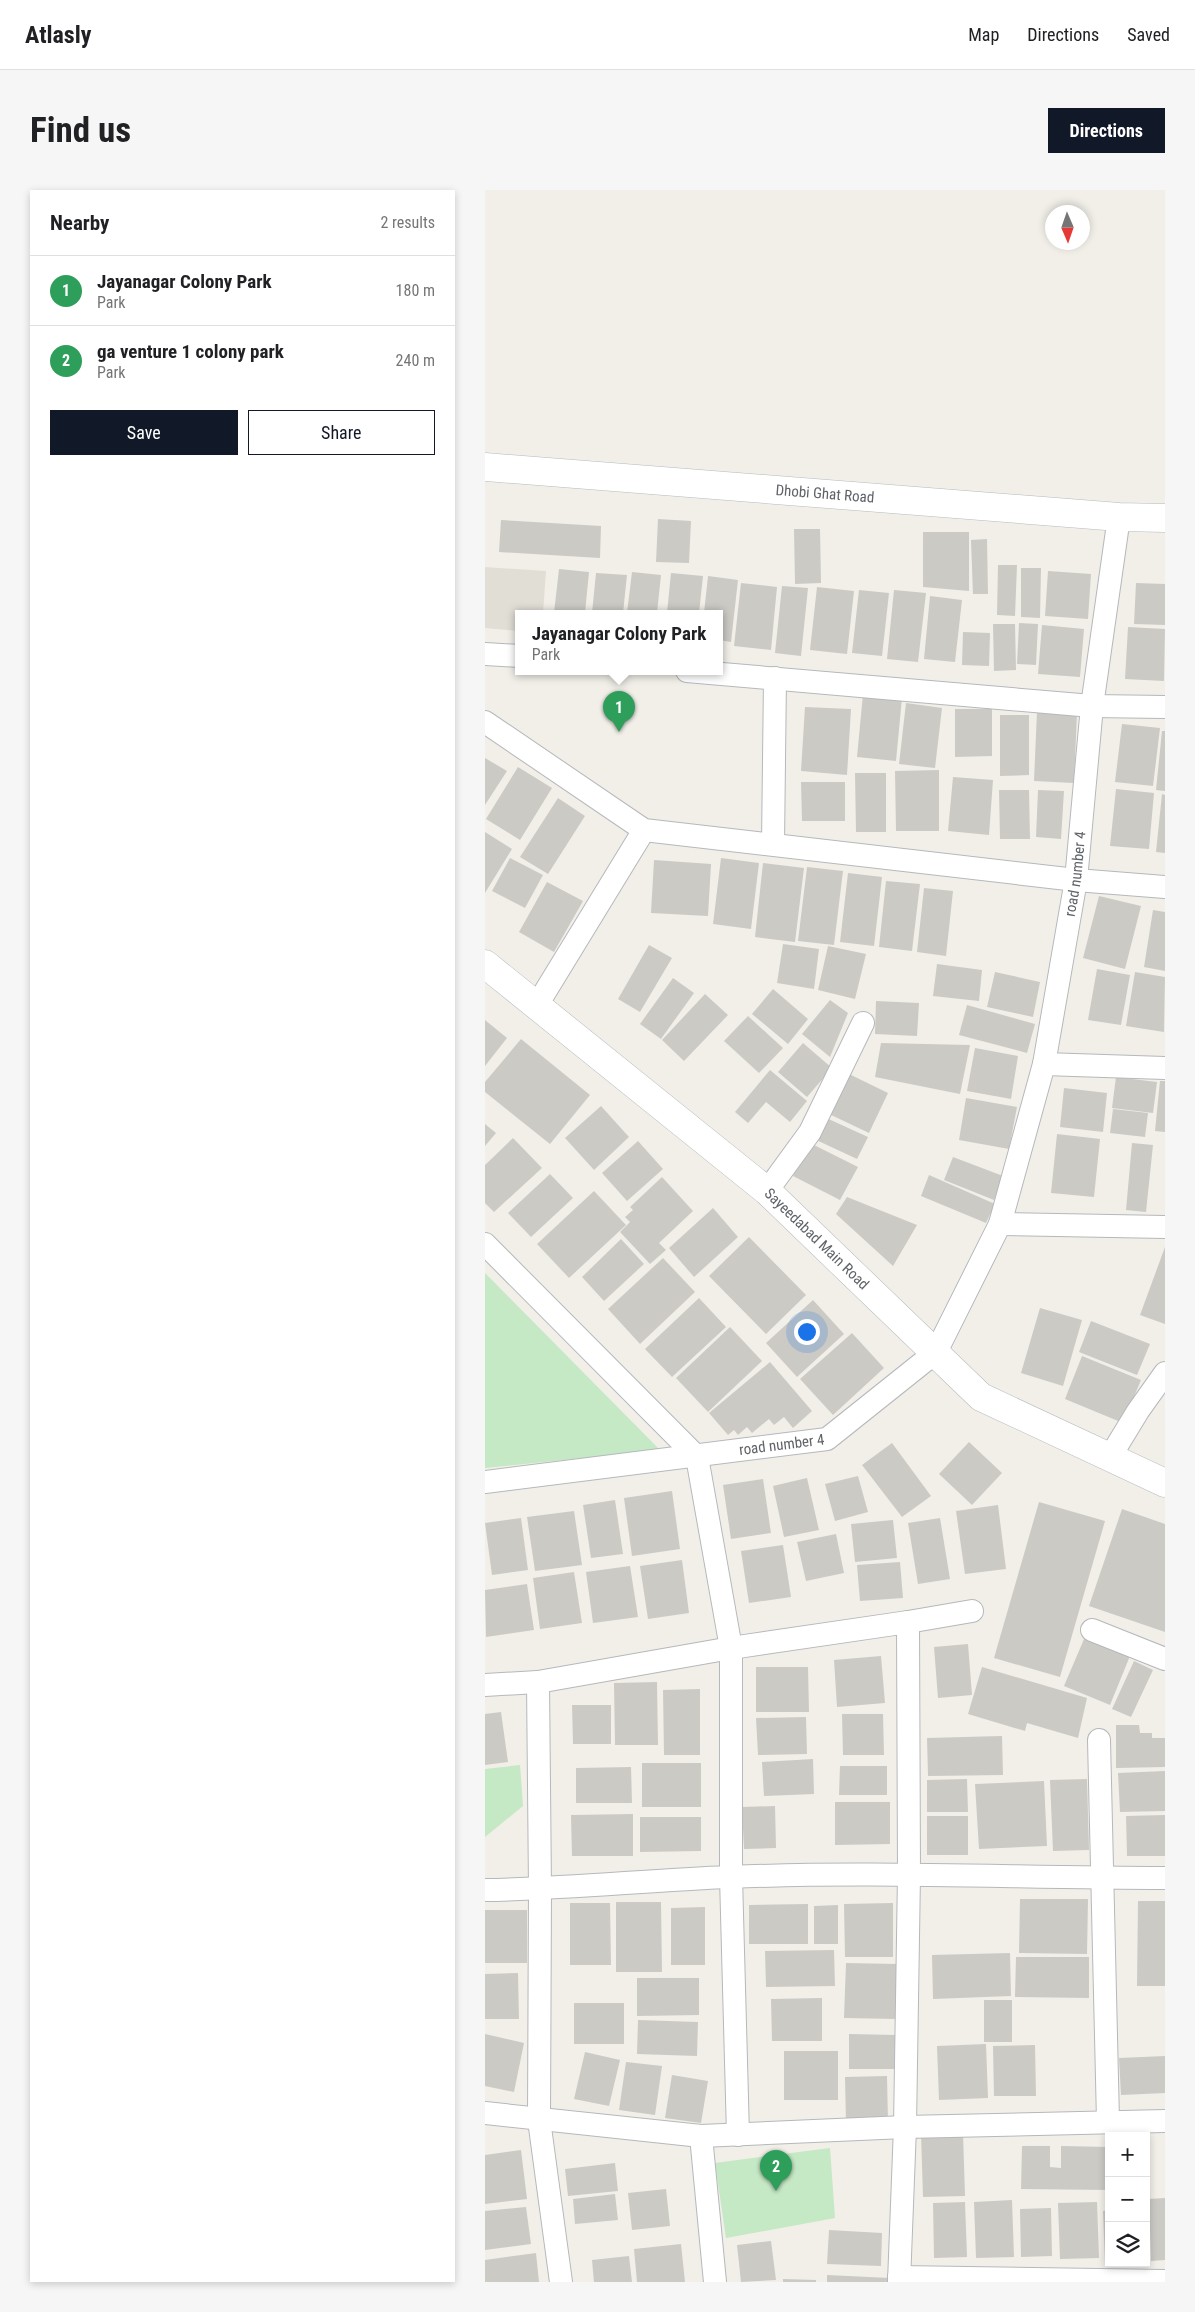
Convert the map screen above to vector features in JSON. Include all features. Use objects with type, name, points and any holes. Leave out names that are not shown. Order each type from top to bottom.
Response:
[{"type":"main road","name":"Dhobi Ghat Road","points":[[485,467],[1119,517],[1165,518]]},
{"type":"main road","name":"Sayeedabad Main Road","points":[[485,964],[767,1191],[981,1397],[1165,1483]]},
{"type":"street","name":"road number 4","points":[[485,1482],[697,1457],[827,1439],[936,1352],[1000,1224],[1045,1064],[1076,880],[1092,706],[1119,517]]},
{"type":"street","points":[[485,654],[515,656]]},
{"type":"street","points":[[723,674],[1092,706],[1165,707]]},
{"type":"street","points":[[773,844],[775,678]]},
{"type":"street","points":[[485,722],[645,830],[1076,880],[1165,887]]},
{"type":"street","points":[[537,1005],[645,830]]},
{"type":"street","points":[[767,1191],[794,1151],[810,1132],[863,1022]]},
{"type":"street","points":[[1045,1064],[1165,1068]]},
{"type":"street","points":[[1000,1224],[1165,1227]]},
{"type":"street","points":[[485,1244],[697,1457],[731,1648],[731,1877],[738,2135]]},
{"type":"street","points":[[1110,1457],[1147,1397],[1165,1373]]},
{"type":"street","points":[[485,1685],[538,1682],[731,1648],[972,1611]]},
{"type":"street","points":[[909,1622],[909,1874],[905,2127],[899,2279],[1165,2281]]},
{"type":"street","points":[[1092,1630],[1165,1659]]},
{"type":"street","points":[[538,1682],[540,1889],[539,2120],[561,2282]]},
{"type":"street","points":[[1099,1740],[1109,2122]]},
{"type":"street","points":[[485,1890],[540,1889],[731,1877],[909,1874],[1165,1878]]},
{"type":"street","points":[[485,2113],[701,2136],[905,2127],[1165,2121]]},
{"type":"street","points":[[701,2136],[715,2282]]},
{"type":"shaded area","points":[[485,567],[546,571],[543,610],[515,610],[515,631],[485,628]]},
{"type":"green space","points":[[485,1273],[660,1450],[485,1468]]},
{"type":"green space","points":[[520,1765],[523,1806],[485,1837],[485,1769]]},
{"type":"green space","points":[[830,2148],[835,2218],[726,2238],[715,2163]]},
{"type":"building","points":[[658,519],[691,521],[689,563],[656,562]]},
{"type":"building","points":[[501,520],[601,526],[600,558],[499,552]]},
{"type":"building","points":[[794,529],[820,529],[821,583],[795,584]]},
{"type":"building","points":[[923,532],[969,532],[969,591],[923,587]]},
{"type":"building","points":[[987,539],[988,594],[973,594],[971,540]]},
{"type":"building","points":[[998,565],[1017,565],[1015,616],[997,615]]},
{"type":"building","points":[[1021,568],[1041,568],[1040,618],[1021,617]]},
{"type":"building","points":[[559,569],[589,572],[585,610],[554,610]]},
{"type":"building","points":[[1048,571],[1091,574],[1088,619],[1045,616]]},
{"type":"building","points":[[632,572],[661,575],[657,610],[627,610]]},
{"type":"building","points":[[596,573],[627,575],[623,610],[592,610]]},
{"type":"building","points":[[671,573],[703,576],[699,610],[667,610]]},
{"type":"building","points":[[708,576],[738,580],[731,642],[723,641],[723,610],[704,610]]},
{"type":"building","points":[[741,583],[777,587],[771,650],[734,646]]},
{"type":"building","points":[[1136,583],[1165,584],[1165,625],[1134,624]]},
{"type":"building","points":[[782,586],[808,588],[801,656],[775,653]]},
{"type":"building","points":[[817,587],[854,591],[847,654],[810,650]]},
{"type":"building","points":[[859,590],[889,593],[882,656],[852,653]]},
{"type":"building","points":[[894,590],[926,593],[918,662],[887,659]]},
{"type":"building","points":[[930,596],[962,600],[955,662],[924,659]]},
{"type":"building","points":[[1019,623],[1038,624],[1036,665],[1017,664]]},
{"type":"building","points":[[993,624],[1015,624],[1016,670],[994,671]]},
{"type":"building","points":[[1042,625],[1084,629],[1080,677],[1038,674]]},
{"type":"building","points":[[1128,627],[1165,629],[1164,681],[1125,679]]},
{"type":"building","points":[[963,632],[990,633],[989,666],[962,665]]},
{"type":"building","points":[[863,694],[902,698],[896,761],[857,757]]},
{"type":"building","points":[[906,703],[942,708],[935,768],[899,764]]},
{"type":"building","points":[[805,707],[851,709],[847,775],[801,771]]},
{"type":"building","points":[[955,709],[992,709],[992,756],[955,757]]},
{"type":"building","points":[[1037,711],[1077,713],[1074,783],[1034,781]]},
{"type":"building","points":[[1000,715],[1029,715],[1029,775],[1000,776]]},
{"type":"building","points":[[1122,724],[1160,728],[1153,786],[1115,782]]},
{"type":"building","points":[[1162,731],[1165,731],[1165,791],[1156,790]]},
{"type":"building","points":[[485,758],[507,771],[485,805]]},
{"type":"building","points":[[518,767],[552,788],[520,840],[486,819]]},
{"type":"building","points":[[939,770],[939,831],[896,831],[895,771]]},
{"type":"building","points":[[855,773],[886,773],[886,832],[856,832]]},
{"type":"building","points":[[953,777],[993,780],[989,835],[948,831]]},
{"type":"building","points":[[801,782],[845,782],[845,821],[802,821]]},
{"type":"building","points":[[1116,789],[1154,793],[1149,849],[1110,846]]},
{"type":"building","points":[[999,790],[1029,790],[1030,839],[1000,839]]},
{"type":"building","points":[[1038,790],[1064,791],[1061,839],[1036,837]]},
{"type":"building","points":[[1162,794],[1165,795],[1165,853],[1156,852]]},
{"type":"building","points":[[558,798],[585,816],[548,874],[520,857]]},
{"type":"building","points":[[485,832],[512,849],[485,893]]},
{"type":"building","points":[[510,858],[543,875],[525,908],[492,891]]},
{"type":"building","points":[[721,858],[759,863],[751,929],[713,924]]},
{"type":"building","points":[[654,860],[711,864],[708,916],[651,913]]},
{"type":"building","points":[[763,863],[804,868],[795,942],[755,937]]},
{"type":"building","points":[[807,867],[843,871],[834,945],[798,941]]},
{"type":"building","points":[[848,873],[882,877],[874,946],[840,942]]},
{"type":"building","points":[[886,881],[920,884],[912,951],[879,947]]},
{"type":"building","points":[[547,882],[583,901],[554,952],[519,932]]},
{"type":"building","points":[[924,888],[953,891],[946,956],[917,952]]},
{"type":"building","points":[[1099,896],[1141,906],[1125,969],[1083,958]]},
{"type":"building","points":[[1153,910],[1165,912],[1165,971],[1144,967]]},
{"type":"building","points":[[783,944],[819,949],[814,989],[777,983]]},
{"type":"building","points":[[649,945],[672,958],[640,1012],[618,999]]},
{"type":"building","points":[[828,946],[866,954],[855,999],[818,990]]},
{"type":"building","points":[[937,964],[982,970],[979,1001],[933,996]]},
{"type":"building","points":[[1097,969],[1130,975],[1121,1025],[1088,1020]]},
{"type":"building","points":[[995,972],[1040,982],[1033,1017],[987,1007]]},
{"type":"building","points":[[1135,972],[1165,977],[1164,1032],[1126,1026]]},
{"type":"building","points":[[673,978],[694,993],[661,1039],[640,1024]]},
{"type":"building","points":[[773,989],[808,1019],[788,1044],[752,1014]]},
{"type":"building","points":[[705,994],[728,1015],[684,1061],[662,1040]]},
{"type":"building","points":[[830,1000],[848,1013],[830,1057],[802,1034]]},
{"type":"building","points":[[876,1001],[919,1003],[917,1036],[875,1034]]},
{"type":"building","points":[[967,1005],[1035,1024],[1027,1053],[959,1035]]},
{"type":"building","points":[[748,1016],[783,1048],[759,1073],[724,1041]]},
{"type":"building","points":[[485,1020],[507,1038],[485,1066]]},
{"type":"building","points":[[521,1039],[590,1095],[550,1144],[485,1092],[485,1082]]},
{"type":"building","points":[[803,1043],[832,1068],[807,1097],[778,1072]]},
{"type":"building","points":[[881,1043],[970,1045],[960,1094],[875,1077]]},
{"type":"building","points":[[975,1048],[1018,1056],[1011,1099],[967,1091]]},
{"type":"building","points":[[770,1070],[807,1101],[790,1122],[766,1102],[748,1123],[735,1112]]},
{"type":"building","points":[[847,1073],[888,1093],[869,1133],[827,1113]]},
{"type":"building","points":[[1116,1077],[1157,1082],[1153,1113],[1112,1108]]},
{"type":"building","points":[[1160,1081],[1165,1081],[1165,1132],[1155,1131]]},
{"type":"building","points":[[1064,1088],[1107,1093],[1103,1132],[1060,1127]]},
{"type":"building","points":[[966,1098],[1017,1107],[1009,1149],[959,1140]]},
{"type":"building","points":[[601,1106],[629,1137],[594,1170],[565,1138]]},
{"type":"building","points":[[1113,1109],[1148,1113],[1145,1137],[1110,1133]]},
{"type":"building","points":[[822,1116],[868,1137],[857,1159],[812,1138]]},
{"type":"building","points":[[485,1124],[496,1133],[485,1146]]},
{"type":"building","points":[[1057,1134],[1100,1139],[1094,1197],[1051,1193]]},
{"type":"building","points":[[513,1138],[542,1168],[494,1212],[485,1203],[485,1165]]},
{"type":"building","points":[[638,1141],[663,1169],[627,1201],[602,1173]]},
{"type":"building","points":[[810,1143],[858,1167],[840,1200],[793,1176]]},
{"type":"building","points":[[1132,1143],[1153,1145],[1146,1212],[1126,1210]]},
{"type":"building","points":[[953,1157],[1003,1176],[994,1200],[944,1180]]},
{"type":"building","points":[[550,1174],[573,1198],[531,1237],[508,1213]]},
{"type":"building","points":[[929,1175],[995,1204],[986,1223],[921,1196]]},
{"type":"building","points":[[662,1177],[693,1211],[659,1243],[666,1250],[650,1264],[620,1232],[630,1222],[625,1217],[633,1210],[630,1207]]},
{"type":"building","points":[[594,1191],[626,1225],[569,1278],[537,1244]]},
{"type":"building","points":[[847,1197],[917,1225],[893,1266],[836,1214]]},
{"type":"building","points":[[713,1208],[738,1237],[694,1277],[669,1248]]},
{"type":"building","points":[[749,1237],[806,1295],[766,1334],[709,1276]]},
{"type":"building","points":[[621,1239],[644,1264],[604,1301],[582,1277]]},
{"type":"building","points":[[1165,1247],[1165,1324],[1140,1315]]},
{"type":"building","points":[[663,1258],[695,1292],[640,1344],[608,1309]]},
{"type":"building","points":[[699,1298],[726,1327],[672,1377],[645,1349]]},
{"type":"building","points":[[813,1300],[844,1334],[797,1377],[766,1343]]},
{"type":"building","points":[[1040,1308],[1082,1320],[1063,1386],[1021,1373]]},
{"type":"building","points":[[1091,1321],[1150,1344],[1137,1375],[1079,1352]]},
{"type":"building","points":[[730,1327],[762,1361],[708,1412],[676,1378]]},
{"type":"building","points":[[852,1333],[884,1368],[833,1415],[800,1379]]},
{"type":"building","points":[[1082,1356],[1141,1380],[1123,1423],[1065,1399]]},
{"type":"building","points":[[770,1362],[812,1411],[793,1428],[784,1417],[774,1425],[769,1419],[752,1433],[747,1427],[738,1435],[734,1430],[728,1435],[709,1413]]},
{"type":"building","points":[[969,1442],[1002,1473],[972,1505],[939,1474]]},
{"type":"building","points":[[892,1443],[931,1496],[902,1517],[862,1465]]},
{"type":"building","points":[[858,1476],[868,1512],[835,1521],[825,1484]]},
{"type":"building","points":[[807,1478],[819,1530],[784,1537],[773,1486]]},
{"type":"building","points":[[763,1479],[771,1533],[731,1539],[723,1485]]},
{"type":"building","points":[[672,1491],[680,1549],[632,1556],[624,1498]]},
{"type":"building","points":[[615,1500],[623,1554],[591,1558],[583,1505]]},
{"type":"building","points":[[1039,1502],[1105,1521],[1060,1677],[994,1658]]},
{"type":"building","points":[[998,1505],[1006,1569],[965,1574],[956,1511]]},
{"type":"building","points":[[1122,1509],[1165,1524],[1165,1632],[1089,1606]]},
{"type":"building","points":[[574,1511],[582,1565],[535,1571],[527,1517]]},
{"type":"building","points":[[521,1518],[528,1570],[492,1575],[485,1523]]},
{"type":"building","points":[[940,1518],[950,1579],[918,1584],[908,1523]]},
{"type":"building","points":[[893,1520],[897,1558],[855,1562],[851,1524]]},
{"type":"building","points":[[836,1534],[844,1573],[806,1581],[797,1542]]},
{"type":"building","points":[[783,1545],[791,1597],[749,1603],[741,1551]]},
{"type":"building","points":[[682,1560],[689,1613],[648,1619],[640,1566]]},
{"type":"building","points":[[900,1562],[903,1598],[860,1601],[857,1565]]},
{"type":"building","points":[[630,1566],[638,1617],[593,1623],[586,1572]]},
{"type":"building","points":[[574,1572],[582,1623],[540,1629],[533,1578]]},
{"type":"building","points":[[527,1584],[534,1630],[486,1637],[485,1590]]},
{"type":"building","points":[[1087,1632],[1132,1651],[1110,1705],[1064,1686]]},
{"type":"building","points":[[968,1644],[972,1695],[938,1698],[934,1647]]},
{"type":"building","points":[[881,1656],[885,1703],[837,1707],[834,1660]]},
{"type":"building","points":[[1134,1661],[1153,1670],[1131,1717],[1112,1709]]},
{"type":"building","points":[[756,1667],[808,1667],[809,1712],[756,1712]]},
{"type":"building","points":[[982,1667],[1087,1698],[1078,1738],[1027,1723],[1025,1731],[968,1714]]},
{"type":"building","points":[[657,1682],[658,1745],[615,1745],[614,1683]]},
{"type":"building","points":[[700,1689],[700,1755],[664,1755],[663,1690]]},
{"type":"building","points":[[572,1705],[611,1705],[611,1744],[573,1744]]},
{"type":"building","points":[[501,1712],[508,1762],[485,1765],[485,1714]]},
{"type":"building","points":[[842,1714],[883,1714],[884,1755],[843,1755]]},
{"type":"building","points":[[806,1717],[807,1754],[758,1755],[756,1718]]},
{"type":"building","points":[[1116,1725],[1139,1725],[1140,1733],[1152,1733],[1152,1738],[1165,1738],[1165,1767],[1116,1768]]},
{"type":"building","points":[[1002,1736],[1003,1775],[928,1776],[927,1738]]},
{"type":"building","points":[[813,1759],[814,1794],[764,1796],[762,1762]]},
{"type":"building","points":[[642,1763],[701,1763],[701,1807],[642,1807]]},
{"type":"building","points":[[840,1766],[887,1766],[887,1795],[839,1795]]},
{"type":"building","points":[[631,1767],[632,1803],[576,1803],[576,1768]]},
{"type":"building","points":[[1165,1771],[1165,1811],[1120,1812],[1118,1773]]},
{"type":"building","points":[[967,1779],[968,1812],[927,1812],[927,1780]]},
{"type":"building","points":[[1087,1779],[1089,1850],[1053,1851],[1050,1780]]},
{"type":"building","points":[[1044,1781],[1047,1846],[979,1849],[975,1784]]},
{"type":"building","points":[[835,1802],[890,1802],[890,1844],[835,1845]]},
{"type":"building","points":[[775,1806],[776,1848],[744,1849],[742,1807]]},
{"type":"building","points":[[633,1814],[633,1856],[572,1856],[571,1815]]},
{"type":"building","points":[[1165,1815],[1165,1856],[1127,1856],[1126,1816]]},
{"type":"building","points":[[927,1816],[968,1816],[968,1855],[927,1855]]},
{"type":"building","points":[[640,1817],[701,1817],[701,1851],[640,1852]]},
{"type":"building","points":[[1020,1899],[1088,1899],[1087,1954],[1019,1953]]},
{"type":"building","points":[[1138,1901],[1165,1901],[1165,1986],[1137,1986]]},
{"type":"building","points":[[616,1902],[661,1902],[662,1972],[616,1972]]},
{"type":"building","points":[[570,1903],[610,1903],[611,1965],[570,1965]]},
{"type":"building","points":[[893,1903],[893,1957],[845,1957],[844,1904]]},
{"type":"building","points":[[808,1904],[808,1944],[749,1944],[749,1905]]},
{"type":"building","points":[[838,1905],[838,1944],[814,1944],[814,1906]]},
{"type":"building","points":[[705,1907],[705,1965],[671,1965],[671,1908]]},
{"type":"building","points":[[485,1910],[527,1910],[527,1963],[485,1963]]},
{"type":"building","points":[[834,1950],[835,1986],[766,1987],[765,1951]]},
{"type":"building","points":[[1010,1953],[1011,1996],[933,1999],[932,1955]]},
{"type":"building","points":[[1016,1957],[1089,1957],[1089,1998],[1015,1997]]},
{"type":"building","points":[[846,1963],[898,1964],[896,2019],[844,2018]]},
{"type":"building","points":[[518,1973],[519,2019],[485,2019],[485,1974]]},
{"type":"building","points":[[637,1978],[699,1978],[699,2015],[637,2016]]},
{"type":"building","points":[[822,1998],[822,2041],[772,2041],[771,1999]]},
{"type":"building","points":[[984,2000],[1012,2000],[1012,2042],[984,2042]]},
{"type":"building","points":[[574,2003],[624,2003],[624,2044],[574,2044]]},
{"type":"building","points":[[638,2020],[698,2022],[697,2056],[637,2054]]},
{"type":"building","points":[[485,2034],[524,2043],[514,2092],[485,2086]]},
{"type":"building","points":[[849,2034],[896,2035],[895,2069],[849,2069]]},
{"type":"building","points":[[986,2044],[988,2098],[939,2100],[937,2046]]},
{"type":"building","points":[[1035,2045],[1036,2096],[994,2096],[993,2046]]},
{"type":"building","points":[[784,2051],[838,2051],[838,2100],[784,2100]]},
{"type":"building","points":[[585,2052],[620,2060],[609,2106],[574,2099]]},
{"type":"building","points":[[1165,2056],[1165,2093],[1121,2095],[1119,2058]]},
{"type":"building","points":[[626,2062],[662,2066],[655,2115],[619,2110]]},
{"type":"building","points":[[672,2075],[708,2081],[701,2123],[665,2118]]},
{"type":"building","points":[[887,2076],[888,2122],[846,2123],[845,2077]]},
{"type":"building","points":[[963,2133],[965,2196],[923,2197],[921,2134]]},
{"type":"building","points":[[1022,2146],[1050,2146],[1050,2167],[1061,2168],[1061,2146],[1105,2147],[1105,2190],[1021,2189]]},
{"type":"building","points":[[521,2150],[527,2199],[485,2204],[485,2155]]},
{"type":"building","points":[[615,2163],[618,2191],[568,2196],[565,2169]]},
{"type":"building","points":[[666,2189],[670,2226],[632,2230],[628,2193]]},
{"type":"building","points":[[615,2194],[618,2220],[575,2224],[573,2199]]},
{"type":"building","points":[[1165,2198],[1165,2260],[1151,2261],[1150,2199]]},
{"type":"building","points":[[1012,2200],[1014,2257],[976,2258],[974,2202]]},
{"type":"building","points":[[965,2202],[967,2257],[934,2258],[933,2203]]},
{"type":"building","points":[[1097,2202],[1099,2258],[1060,2259],[1058,2203]]},
{"type":"building","points":[[526,2207],[531,2244],[485,2250],[485,2211]]},
{"type":"building","points":[[1051,2208],[1052,2256],[1021,2257],[1020,2209]]},
{"type":"building","points":[[1103,2211],[1105,2211],[1105,2263]]},
{"type":"building","points":[[829,2230],[882,2233],[881,2266],[827,2264]]},
{"type":"building","points":[[771,2241],[776,2280],[741,2282],[737,2245]]},
{"type":"building","points":[[681,2244],[685,2282],[637,2282],[634,2249]]},
{"type":"building","points":[[536,2253],[539,2282],[485,2282],[485,2260]]},
{"type":"building","points":[[629,2256],[632,2282],[594,2282],[592,2260]]},
{"type":"building","points":[[827,2275],[890,2278],[890,2282],[827,2282]]},
{"type":"building","points":[[783,2279],[816,2280],[816,2282],[783,2282]]},
{"type":"place","name":"Jayanagar Colony Park","points":[[619,732]]},
{"type":"place","name":"ga venture 1 colony park","points":[[776,2191]]}]
